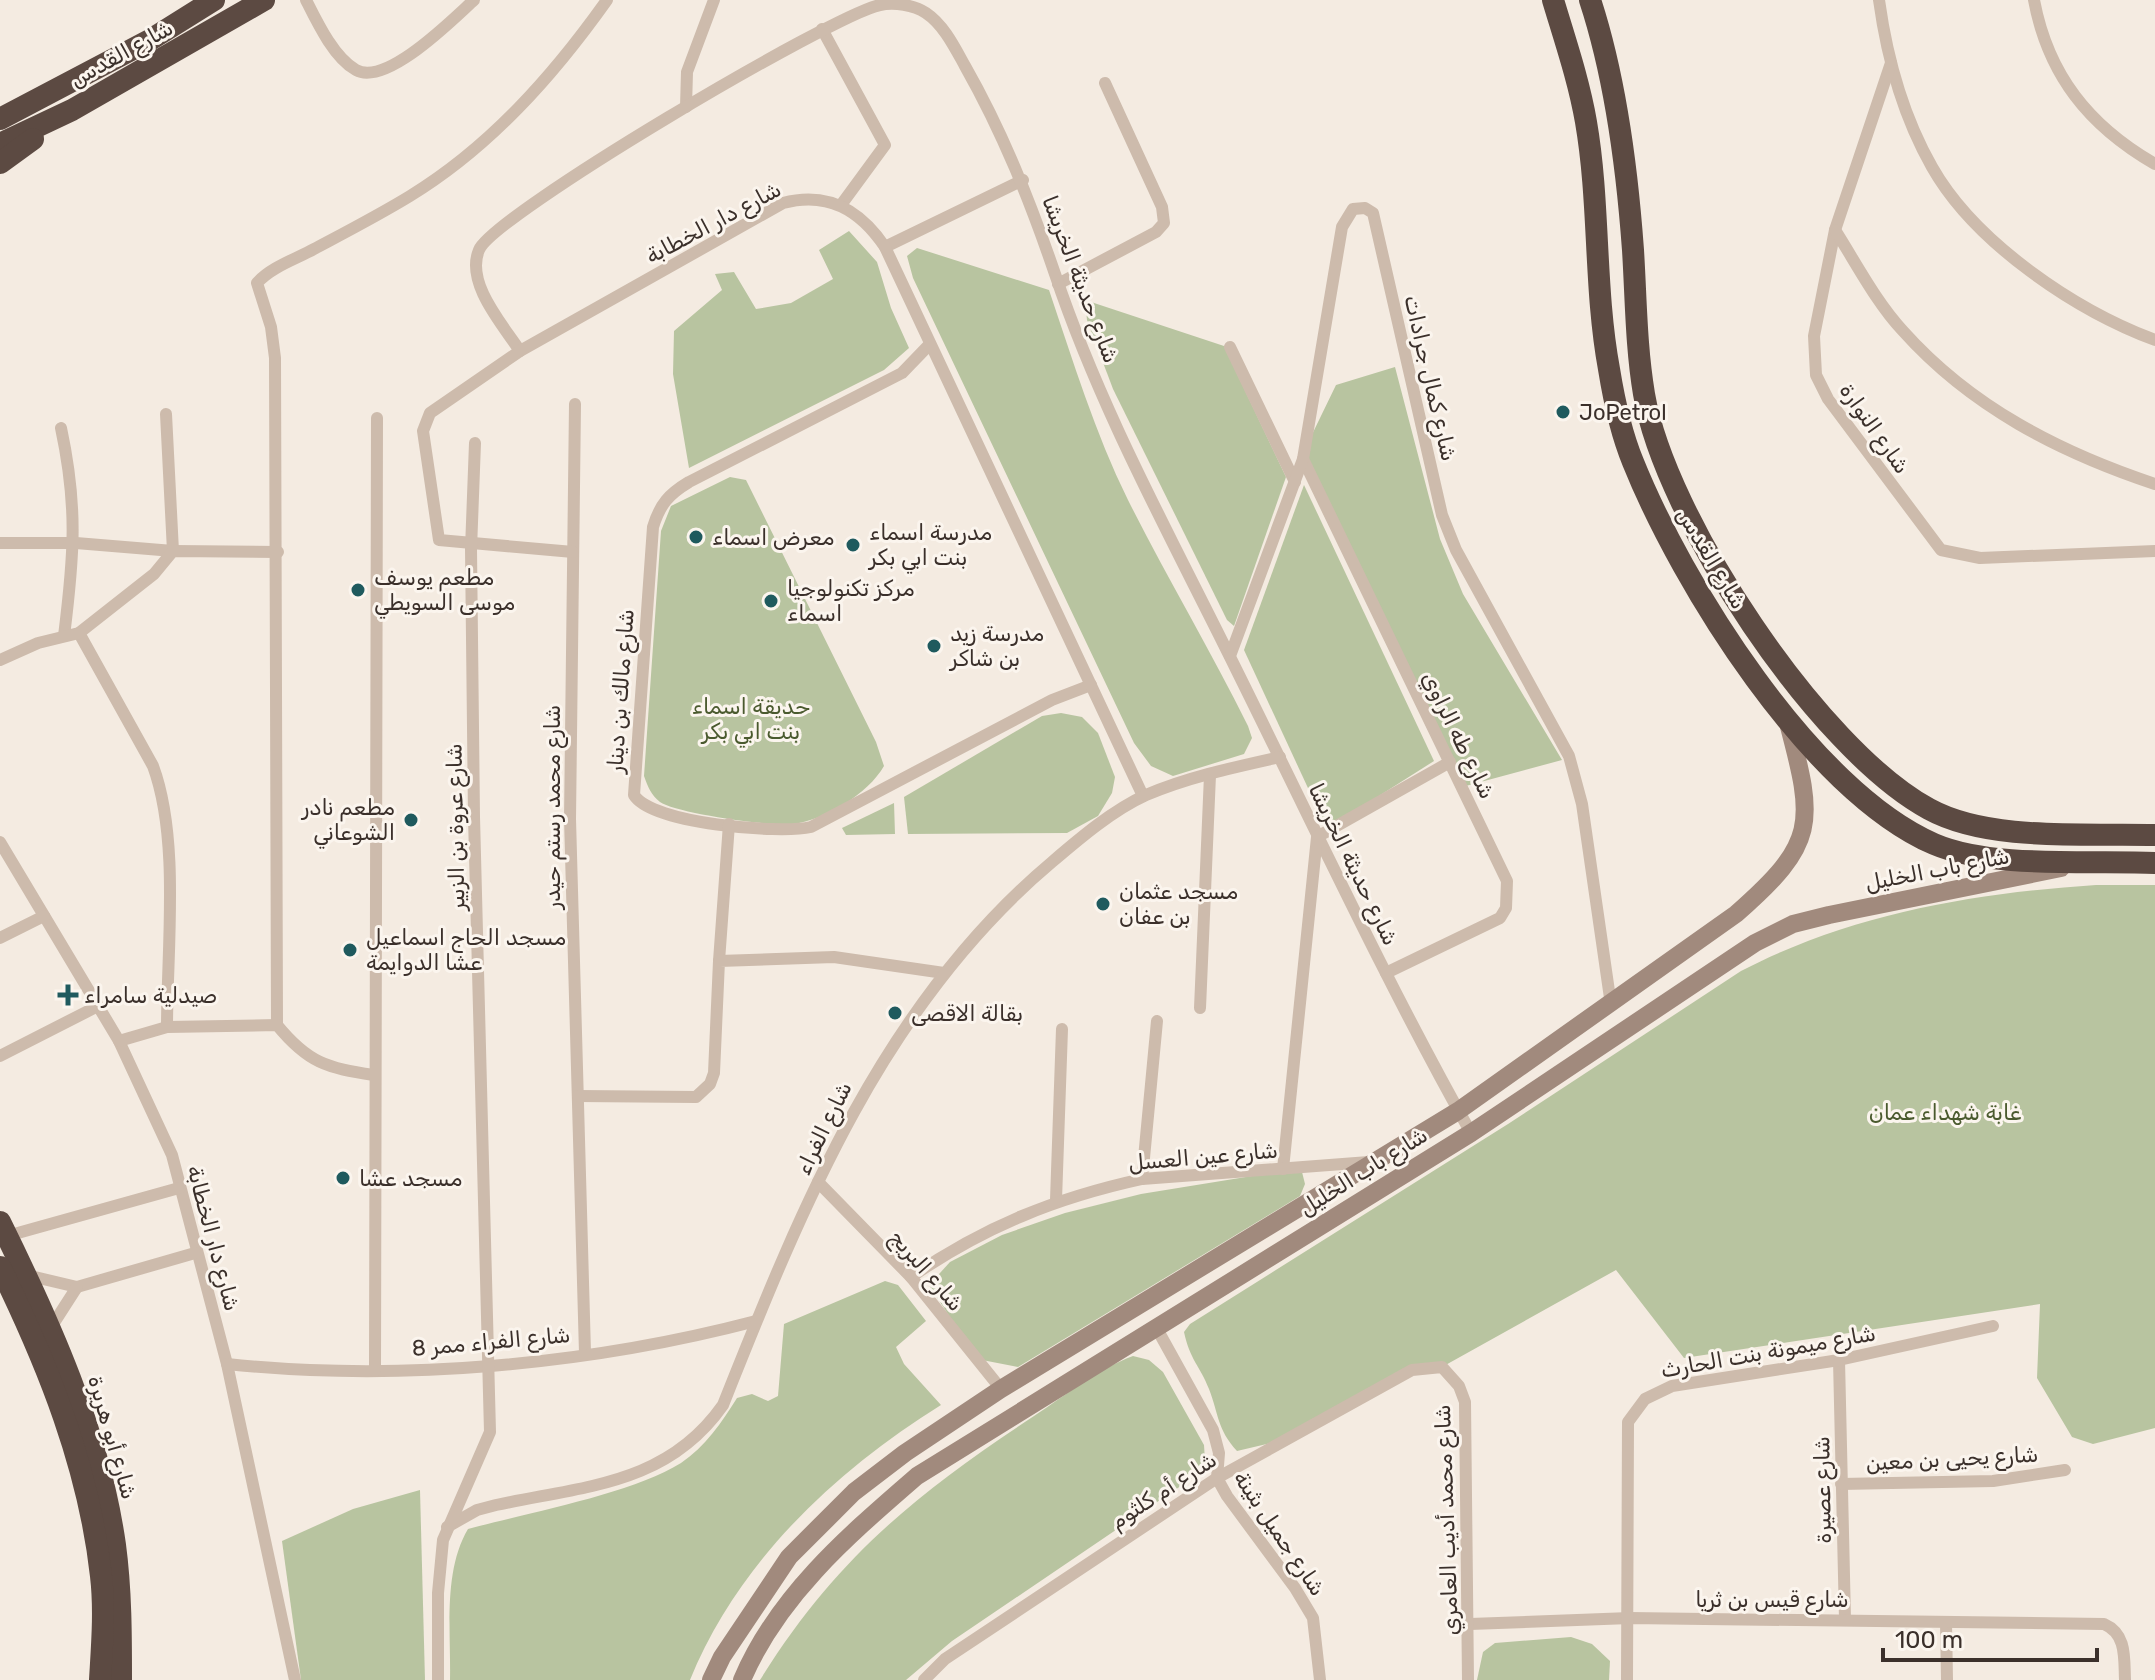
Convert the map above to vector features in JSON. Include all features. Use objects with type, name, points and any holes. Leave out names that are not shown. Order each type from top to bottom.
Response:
[{"type":"highway","name":"شارع القدس","points":[[0,119],[150,40],[214,0]]},
{"type":"highway","name":"شارع القدس","points":[[0,144],[72,110],[264,0]]},
{"type":"highway","name":"شارع القدس","points":[[1553,0],[1586,123],[1608,364],[1632,460],[1675,552],[1788,723],[1853,792],[1895,823],[1934,844],[1972,855],[2155,863]]},
{"type":"highway","name":"شارع القدس","points":[[1590,0],[1609,65],[1633,248],[1637,341],[1645,397],[1660,457],[1684,511],[1773,654],[1847,744],[1889,782],[1930,810],[1979,827],[2155,835]]},
{"type":"highway","points":[[0,163],[72,110]]},
{"type":"highway","points":[[1595,216],[1628,209]]},
{"type":"highway","points":[[1599,254],[1633,248]]},
{"type":"highway","name":"شارع أبو هريرة","points":[[4,1229],[50,1329],[86,1427],[114,1542],[121,1613],[121,1680]]},
{"type":"highway","name":"شارع أبو هريرة","points":[[0,1267],[45,1365],[84,1485],[101,1576],[100,1680]]},
{"type":"main road","name":"شارع باب الخليل","points":[[711,1680],[722,1657],[789,1557],[821,1522],[905,1453],[1001,1389],[1458,1111],[1736,914],[1778,878],[1802,833],[1806,803],[1788,723]]},
{"type":"main road","name":"شارع باب الخليل","points":[[742,1680],[774,1623],[800,1588],[838,1545],[917,1476],[1471,1133],[1713,970],[1793,924],[2102,860]]},
{"type":"street","points":[[306,0],[333,45],[354,69],[364,73],[377,72],[413,53],[474,0]]},
{"type":"street","points":[[374,1075],[344,1071],[307,1058],[277,1025],[278,552],[274,341],[257,283],[412,195],[481,145],[533,91],[607,0]]},
{"type":"street","points":[[686,107],[687,72],[714,0]]},
{"type":"street","points":[[1879,0],[1891,63],[1914,133],[1934,171],[1964,209],[2006,250],[2057,289],[2123,328],[2155,340]]},
{"type":"street","points":[[2034,0],[2047,52],[2069,91],[2098,124],[2126,147],[2155,164]]},
{"type":"street","name":"شارع حديثة الخريشا","points":[[520,351],[486,298],[477,272],[478,251],[510,218],[686,107],[822,29],[886,3],[926,13],[947,34],[1023,180],[1058,284],[1149,497],[1317,837],[1471,1133]]},
{"type":"street","points":[[822,29],[885,145],[841,205]]},
{"type":"street","name":"شارع النوارة","points":[[1891,63],[1835,230],[1813,345],[1816,375],[1837,412],[1941,550],[1980,558],[2155,551]]},
{"type":"street","points":[[1058,284],[1156,232],[1164,223],[1162,207],[1105,83]]},
{"type":"street","points":[[885,247],[1023,180]]},
{"type":"street","name":"شارع دار الخطابة","points":[[573,552],[443,542],[436,534],[424,419],[445,401],[520,351],[783,203],[803,198],[841,205],[872,228],[885,247],[1143,796]]},
{"type":"street","name":"شارع كمال جرادات","points":[[1230,656],[1303,459],[1342,227],[1353,209],[1365,208],[1373,213],[1442,515],[1456,550],[1569,756],[1582,804],[1611,1005]]},
{"type":"street","points":[[1835,230],[1900,329],[1944,373],[1999,415],[2069,451],[2155,484]]},
{"type":"street","name":"شارع مالك بن دينار","points":[[929,345],[902,373],[689,482],[671,493],[659,507],[653,527],[634,795],[647,807],[729,824],[770,831],[811,827],[1052,700],[1091,685]]},
{"type":"street","points":[[1230,347],[1295,482]]},
{"type":"street","name":"شارع محمد رستم حيدر","points":[[575,404],[570,819],[585,1353]]},
{"type":"street","points":[[0,660],[79,633],[154,574],[173,551],[166,414]]},
{"type":"street","points":[[375,1371],[377,418]]},
{"type":"street","points":[[61,428],[72,483],[76,543],[64,636]]},
{"type":"street","name":"شارع عروة بن الزبير","points":[[438,1680],[438,1593],[447,1527],[488,1440],[489,1366],[474,817],[471,544],[475,443]]},
{"type":"street","name":"شارع طه الراوي","points":[[1303,459],[1507,881],[1506,908],[1500,918],[1386,973]]},
{"type":"street","points":[[0,543],[76,543],[173,551],[278,552]]},
{"type":"street","points":[[79,633],[153,766],[161,788],[170,843],[167,1027]]},
{"type":"street","name":"شارع الفراء","points":[[447,1527],[477,1510],[629,1477],[668,1460],[697,1438],[723,1405],[756,1321],[845,1123],[877,1067],[944,973],[1026,884],[1076,841],[1143,796],[1280,757]]},
{"type":"street","points":[[1283,1169],[1317,837],[1450,762]]},
{"type":"street","points":[[1200,1008],[1210,775]]},
{"type":"street","points":[[578,1096],[696,1097],[704,1091],[714,1073],[729,824]]},
{"type":"street","name":"شارع دار الخطابة","points":[[0,842],[119,1041],[161,1125],[227,1364],[295,1680]]},
{"type":"street","points":[[0,938],[44,916]]},
{"type":"street","points":[[719,961],[834,957],[944,973]]},
{"type":"street","points":[[0,1056],[96,1007]]},
{"type":"street","points":[[1142,1179],[1157,1021]]},
{"type":"street","points":[[119,1041],[167,1027],[277,1025]]},
{"type":"street","points":[[1056,1200],[1062,1029]]},
{"type":"street","name":"شارع عين العسل","points":[[911,1277],[965,1242],[1056,1200],[1142,1179],[1376,1161]]},
{"type":"street","name":"شارع البريج","points":[[818,1182],[911,1277],[1001,1389]]},
{"type":"street","points":[[4,1229],[179,1188]]},
{"type":"street","points":[[26,1275],[77,1287],[195,1253]]},
{"type":"street","points":[[50,1329],[77,1287]]},
{"type":"street","name":"شارع الفراء ممر 8","points":[[227,1364],[375,1371],[489,1366],[707,1334],[756,1321]]},
{"type":"street","name":"شارع ميمونة بنت الحارث","points":[[1627,1680],[1630,1618],[1628,1422],[1633,1411],[1645,1399],[1672,1386],[1839,1360],[1993,1326]]},
{"type":"street","name":"شارع جميل بثينة","points":[[1156,1327],[1213,1430],[1219,1453],[1217,1478],[1313,1618],[1320,1680]]},
{"type":"street","name":"شارع عصيرة","points":[[1839,1360],[1845,1619]]},
{"type":"street","name":"شارع أم كلثوم","points":[[924,1680],[945,1659],[1217,1478],[1412,1370],[1442,1367]]},
{"type":"street","name":"شارع محمد أديب العامري","points":[[1442,1367],[1459,1386],[1465,1402],[1470,1624],[1468,1680]]},
{"type":"street","name":"شارع يحيى بن معين","points":[[1841,1484],[1993,1481],[2065,1470]]},
{"type":"street","name":"شارع قيس بن ثريا","points":[[1470,1624],[1630,1618],[2104,1624],[2118,1633],[2122,1641],[2125,1680]]},
{"type":"street","points":[[1946,1622],[1947,1680]]},
{"type":"green space","points":[[849,231],[877,262],[891,308],[909,348],[884,370],[689,468],[673,374],[674,331],[722,290],[715,274],[734,272],[756,309],[791,303],[833,279],[819,250]]},
{"type":"green space","points":[[917,248],[1049,290],[1116,475],[1248,726],[1252,738],[1244,754],[1173,776],[1151,766],[1134,743],[913,278],[907,256]]},
{"type":"green space","points":[[1085,300],[1224,346],[1286,477],[1234,626],[1227,620],[1113,389],[1087,320]]},
{"type":"green space","points":[[1395,367],[1440,539],[1463,594],[1562,760],[1462,787],[1304,451],[1336,385]]},
{"type":"green space","name":"حديقة اسماء بنت ابي بكر","points":[[730,477],[746,480],[876,742],[884,766],[857,796],[805,822],[765,823],[669,806],[654,797],[644,776],[661,531],[671,506]]},
{"type":"green space","points":[[1304,485],[1434,761],[1327,829],[1244,650]]},
{"type":"green space","points":[[1061,713],[1082,717],[1098,733],[1115,777],[1112,793],[1098,816],[1067,833],[908,834],[904,797],[1042,716]]},
{"type":"green space","points":[[894,803],[895,834],[846,835],[842,828]]},
{"type":"green space","name":"غابة شهداء عمان","points":[[2096,885],[2155,885],[2155,1428],[2093,1444],[2072,1437],[2037,1378],[2040,1304],[1684,1358],[1616,1270],[1442,1367],[1427,1367],[1284,1440],[1237,1451],[1226,1436],[1209,1389],[1186,1342],[1184,1332],[1190,1324],[1508,1124],[1741,971],[1826,935],[1914,910],[2004,894]]},
{"type":"green space","points":[[1301,1168],[1305,1184],[1300,1196],[1018,1367],[977,1359],[929,1285],[950,1262],[1002,1235],[1065,1213],[1141,1194]]},
{"type":"green space","points":[[885,1281],[898,1285],[926,1321],[896,1347],[904,1364],[941,1405],[864,1459],[794,1523],[735,1597],[710,1637],[690,1680],[450,1680],[452,1583],[460,1546],[468,1529],[607,1493],[681,1463],[705,1442],[737,1398],[752,1394],[768,1401],[778,1396],[784,1324]]},
{"type":"green space","points":[[1133,1356],[1149,1360],[1163,1372],[1204,1445],[1205,1461],[1194,1477],[952,1641],[906,1680],[760,1680],[818,1598],[849,1563],[915,1502],[1082,1383]]},
{"type":"green space","points":[[420,1490],[425,1680],[301,1680],[282,1541],[353,1509]]},
{"type":"green space","points":[[1571,1637],[1592,1644],[1610,1661],[1609,1680],[1477,1680],[1483,1652],[1495,1643]]},
{"type":"place","name":"JoPetrol","points":[[1563,412]]},
{"type":"place","name":"معرض اسماء","points":[[696,537]]},
{"type":"place","name":"مدرسة اسماء بنت ابي بكر","points":[[853,545]]},
{"type":"place","name":"مطعم يوسف موسى السويطي","points":[[358,590]]},
{"type":"place","name":"مركز تكنولوجيا اسماء","points":[[771,601]]},
{"type":"place","name":"مدرسة زيد بن شاكر","points":[[934,646]]},
{"type":"place","name":"مطعم نادر الشوعاني","points":[[411,820]]},
{"type":"place","name":"مسجد عثمان بن عفان","points":[[1103,904]]},
{"type":"place","name":"مسجد الحاج اسماعيل عشا الدوايمة","points":[[350,950]]},
{"type":"place","name":"صيدلية سامراء","points":[[68,995]]},
{"type":"place","name":"بقالة الاقصى","points":[[895,1013]]},
{"type":"place","name":"مسجد عشا","points":[[343,1178]]}]
